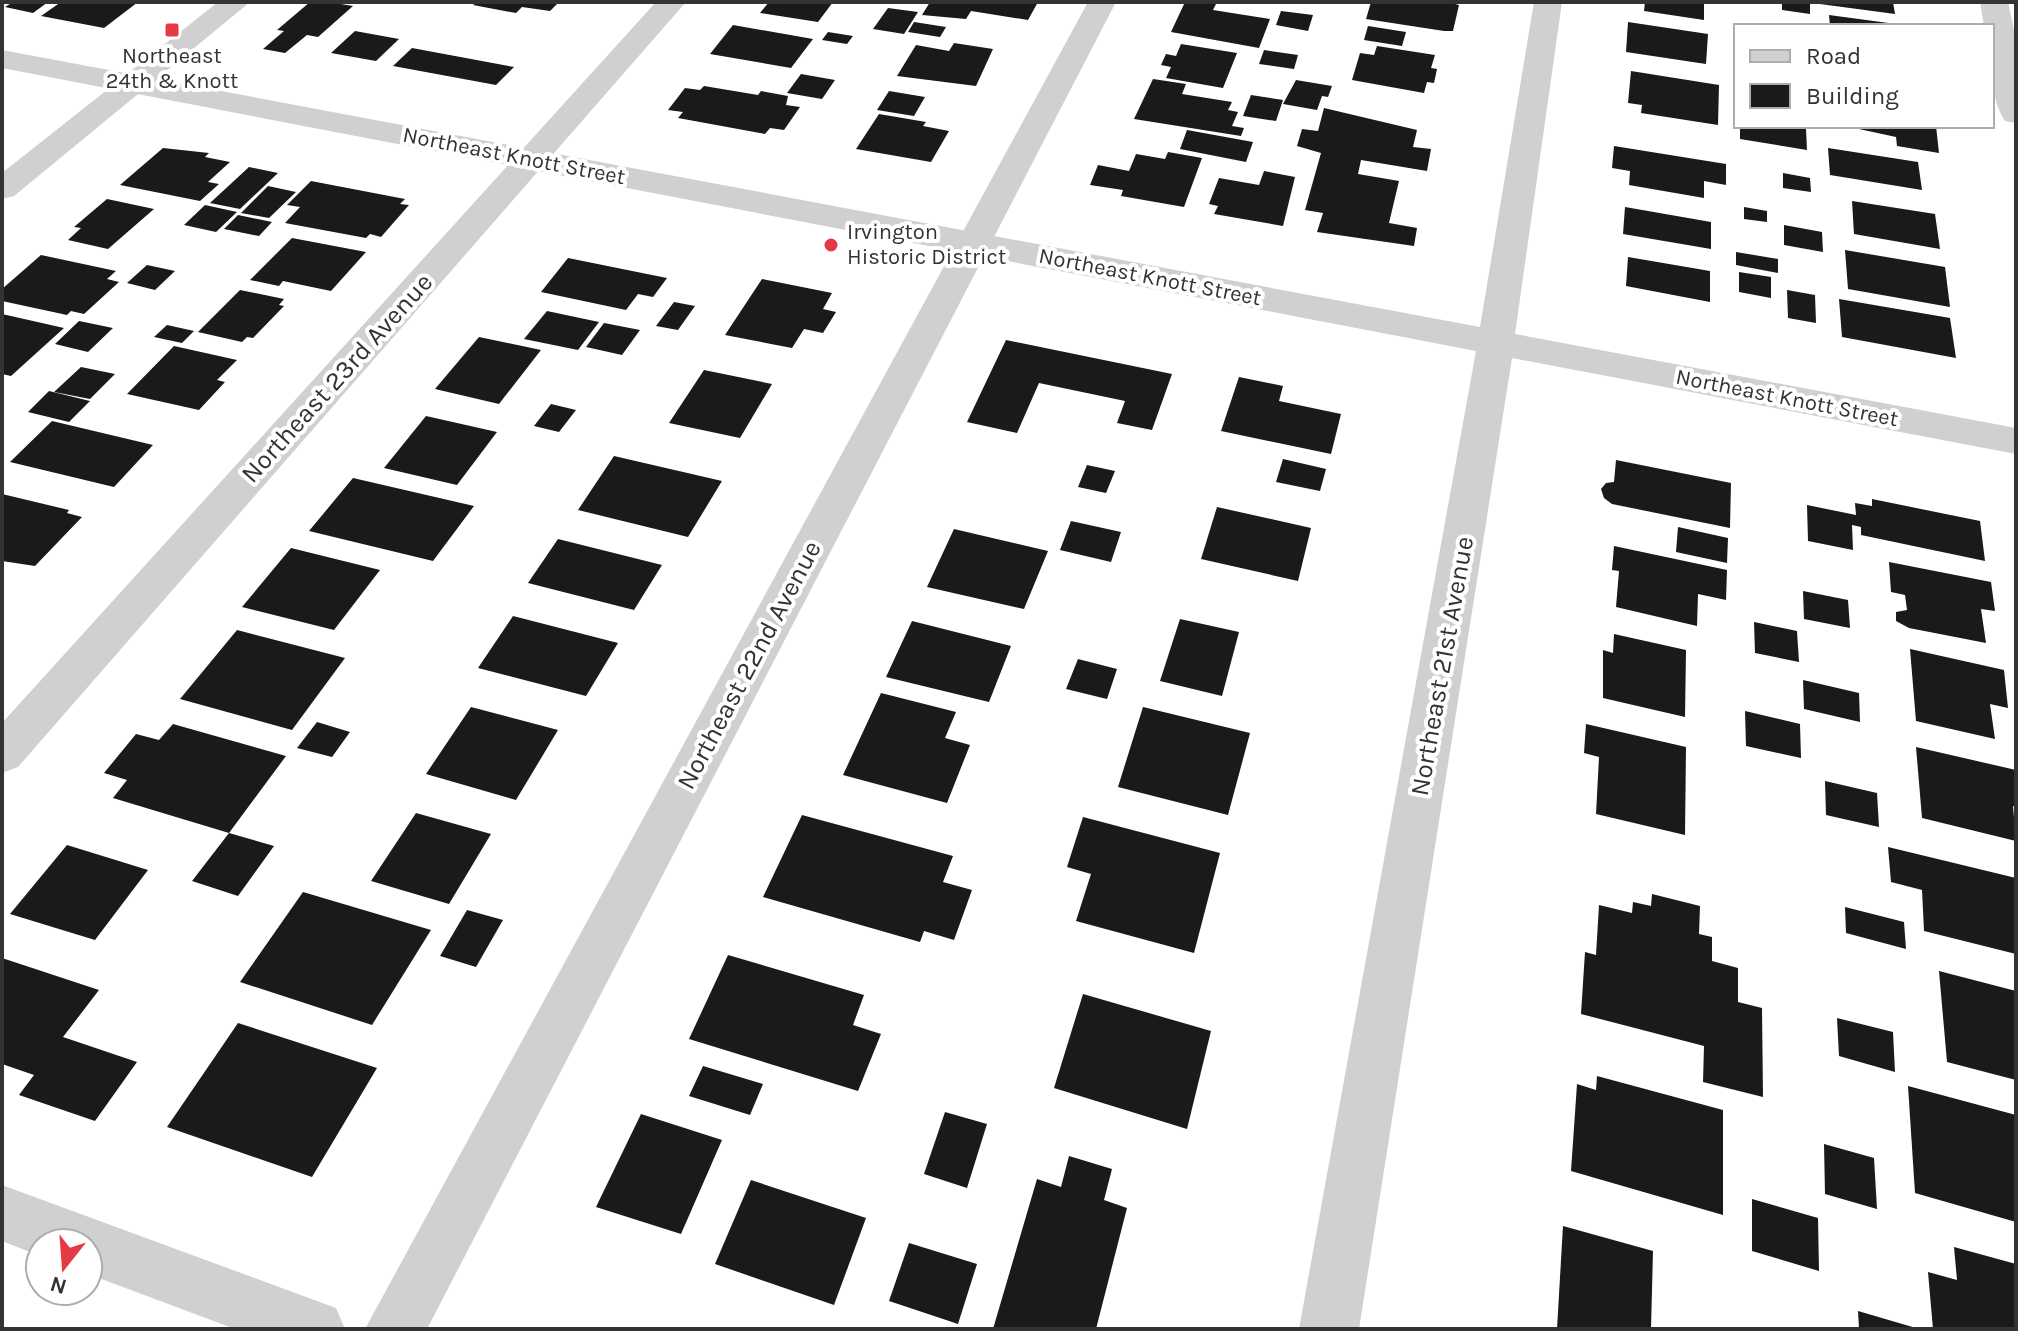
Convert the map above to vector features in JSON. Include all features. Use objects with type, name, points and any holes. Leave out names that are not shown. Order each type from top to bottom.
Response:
[{"type":"street","points":[[2,189],[236,2]]},
{"type":"street","name":"Northeast 23rd Avenue","points":[[2,754],[672,2]]},
{"type":"street","name":"Northeast 22nd Avenue","points":[[395,1329],[1102,2]]},
{"type":"street","name":"Northeast 21st Avenue","points":[[1329,1329],[1496,342],[1548,2]]},
{"type":"street","points":[[1994,2],[2016,114]]},
{"type":"street","name":"Northeast Knott Street","points":[[2,59],[2016,441]]},
{"type":"street","points":[[2,1213],[39,1227]]},
{"type":"street","points":[[104,1251],[315,1329]]},
{"type":"building","points":[[13,2],[48,2],[33,13],[5,7]]},
{"type":"building","points":[[61,2],[138,2],[104,28],[41,16]]},
{"type":"building","points":[[310,2],[344,2],[341,4],[353,6],[318,37],[307,35],[285,53],[263,49],[284,31],[277,30]]},
{"type":"building","points":[[477,2],[559,2],[550,11],[522,7],[516,13],[473,5]]},
{"type":"building","points":[[769,2],[833,2],[818,22],[760,13]]},
{"type":"building","points":[[930,2],[1038,2],[1028,20],[971,11],[966,19],[922,15]]},
{"type":"building","points":[[1185,2],[1217,2],[1213,10],[1270,19],[1259,48],[1171,32]]},
{"type":"building","points":[[1371,2],[1447,2],[1459,5],[1453,31],[1444,31],[1366,19]]},
{"type":"building","points":[[1645,2],[1704,2],[1704,20],[1644,11]]},
{"type":"building","points":[[1782,2],[1810,4],[1810,14],[1782,10]]},
{"type":"building","points":[[1893,2],[1895,14],[1820,4]]},
{"type":"building","points":[[888,8],[918,12],[904,34],[873,29]]},
{"type":"building","points":[[1281,11],[1313,15],[1308,31],[1276,25]]},
{"type":"building","points":[[1829,15],[1896,24],[1830,24]]},
{"type":"building","points":[[914,22],[946,27],[940,37],[908,32]]},
{"type":"building","points":[[1628,22],[1708,34],[1706,64],[1626,52]]},
{"type":"building","points":[[733,25],[813,39],[791,68],[710,54]]},
{"type":"building","points":[[1368,26],[1406,32],[1402,46],[1364,40]]},
{"type":"building","points":[[355,31],[399,39],[376,61],[331,53]]},
{"type":"building","points":[[828,32],[853,36],[847,44],[822,40]]},
{"type":"building","points":[[954,43],[993,49],[976,86],[897,76],[916,45],[949,51]]},
{"type":"building","points":[[1181,44],[1237,53],[1223,88],[1166,78],[1171,67],[1161,65],[1166,54],[1176,56]]},
{"type":"building","points":[[1377,46],[1435,55],[1431,68],[1437,69],[1434,83],[1427,82],[1424,93],[1352,80],[1360,53],[1374,55]]},
{"type":"building","points":[[412,48],[514,67],[496,85],[393,66]]},
{"type":"building","points":[[1264,50],[1298,55],[1294,69],[1259,64]]},
{"type":"building","points":[[1631,71],[1719,85],[1718,125],[1641,113],[1642,105],[1628,103]]},
{"type":"building","points":[[801,74],[835,80],[822,99],[787,93]]},
{"type":"building","points":[[1153,79],[1186,84],[1182,94],[1232,102],[1228,110],[1238,112],[1232,126],[1244,128],[1241,136],[1134,119]]},
{"type":"building","points":[[1296,80],[1332,86],[1328,97],[1322,96],[1317,110],[1283,104]]},
{"type":"building","points":[[704,86],[758,95],[761,91],[788,96],[786,105],[800,107],[784,130],[770,128],[765,134],[678,118],[683,112],[668,110],[685,88],[700,90]]},
{"type":"building","points":[[889,91],[925,97],[914,116],[877,110]]},
{"type":"building","points":[[1251,95],[1283,100],[1276,121],[1243,116]]},
{"type":"building","points":[[1324,108],[1417,130],[1413,147],[1431,149],[1427,171],[1361,160],[1358,174],[1399,181],[1389,223],[1417,228],[1414,246],[1317,232],[1323,213],[1305,210],[1321,153],[1297,146],[1302,129],[1318,131]]},
{"type":"building","points":[[879,114],[926,122],[923,126],[949,131],[931,162],[856,149]]},
{"type":"building","points":[[1740,128],[1806,129],[1807,150],[1740,139]]},
{"type":"building","points":[[1854,128],[1936,128],[1939,153],[1897,146],[1896,137]]},
{"type":"building","points":[[1187,130],[1253,142],[1246,162],[1180,149]]},
{"type":"building","points":[[1614,146],[1726,164],[1726,185],[1704,181],[1704,198],[1629,185],[1630,171],[1612,168]]},
{"type":"building","points":[[163,148],[209,153],[205,157],[230,162],[208,182],[219,184],[200,201],[120,185]]},
{"type":"building","points":[[1828,148],[1918,162],[1922,190],[1830,175]]},
{"type":"building","points":[[1168,152],[1202,158],[1184,207],[1121,196],[1123,190],[1090,185],[1098,165],[1129,171],[1136,154],[1165,159]]},
{"type":"building","points":[[249,167],[278,173],[240,209],[210,203]]},
{"type":"building","points":[[1264,171],[1295,177],[1283,226],[1214,214],[1218,206],[1209,204],[1219,178],[1259,185]]},
{"type":"building","points":[[1783,173],[1810,178],[1811,192],[1783,188]]},
{"type":"building","points":[[311,181],[405,199],[400,204],[409,205],[381,237],[370,234],[366,238],[285,223],[300,207],[287,205]]},
{"type":"building","points":[[268,186],[296,192],[269,218],[241,213]]},
{"type":"building","points":[[107,199],[154,209],[108,249],[68,240],[81,228],[74,227]]},
{"type":"building","points":[[1852,201],[1935,214],[1940,249],[1854,234]]},
{"type":"building","points":[[205,205],[237,212],[216,232],[184,225]]},
{"type":"building","points":[[1625,207],[1711,222],[1711,249],[1623,234]]},
{"type":"building","points":[[1744,207],[1767,211],[1767,222],[1744,219]]},
{"type":"building","points":[[238,215],[272,222],[259,236],[224,229]]},
{"type":"building","points":[[1784,225],[1822,232],[1823,252],[1784,245]]},
{"type":"building","points":[[292,238],[366,252],[331,291],[283,281],[279,286],[250,280]]},
{"type":"building","points":[[1845,250],[1945,267],[1950,307],[1848,289]]},
{"type":"building","points":[[1736,252],[1778,259],[1778,273],[1736,265]]},
{"type":"building","points":[[41,255],[116,271],[107,279],[119,282],[84,314],[71,311],[67,315],[2,301],[2,289]]},
{"type":"building","points":[[1628,257],[1710,271],[1710,302],[1626,286]]},
{"type":"building","points":[[568,258],[667,278],[653,297],[638,294],[626,310],[541,292]]},
{"type":"building","points":[[147,265],[175,271],[155,290],[127,283]]},
{"type":"building","points":[[1739,272],[1771,277],[1771,298],[1739,292]]},
{"type":"building","points":[[762,279],[832,293],[823,309],[836,312],[823,333],[804,329],[792,348],[725,335]]},
{"type":"building","points":[[240,290],[284,299],[279,305],[284,306],[253,338],[247,337],[242,342],[198,332]]},
{"type":"building","points":[[1787,290],[1815,295],[1816,323],[1788,318]]},
{"type":"building","points":[[1839,299],[1950,318],[1956,358],[1842,337]]},
{"type":"building","points":[[674,302],[695,306],[678,330],[656,326]]},
{"type":"building","points":[[547,311],[599,322],[578,350],[524,339]]},
{"type":"building","points":[[2,314],[64,328],[11,376],[2,374]]},
{"type":"building","points":[[79,321],[113,328],[88,352],[55,344]]},
{"type":"building","points":[[604,323],[640,330],[622,355],[586,347]]},
{"type":"building","points":[[167,325],[194,331],[182,343],[154,337]]},
{"type":"building","points":[[479,337],[541,350],[499,404],[435,389]]},
{"type":"building","points":[[1006,340],[1172,374],[1152,430],[1117,423],[1125,401],[1039,383],[1017,433],[967,422]]},
{"type":"building","points":[[174,346],[237,360],[217,380],[225,382],[199,410],[127,394]]},
{"type":"building","points":[[81,367],[115,374],[90,399],[54,392]]},
{"type":"building","points":[[704,370],[772,384],[740,438],[669,423]]},
{"type":"building","points":[[1239,377],[1283,386],[1279,401],[1341,414],[1331,454],[1221,431]]},
{"type":"building","points":[[49,391],[90,401],[69,422],[28,412]]},
{"type":"building","points":[[551,404],[576,410],[559,432],[534,426]]},
{"type":"building","points":[[426,416],[497,432],[457,485],[384,468]]},
{"type":"building","points":[[52,421],[153,445],[114,487],[10,462]]},
{"type":"building","points":[[614,456],[722,481],[688,537],[578,510]]},
{"type":"building","points":[[1283,459],[1326,469],[1320,491],[1276,482]]},
{"type":"building","points":[[1616,460],[1731,483],[1730,528],[1612,504],[1604,498],[1601,489],[1606,483],[1614,482]]},
{"type":"building","points":[[1087,465],[1115,471],[1106,493],[1078,487]]},
{"type":"building","points":[[353,478],[474,506],[433,561],[309,531]]},
{"type":"building","points":[[2,494],[69,510],[67,513],[82,517],[35,566],[2,561]]},
{"type":"building","points":[[1872,499],[1980,521],[1985,561],[1861,535],[1861,527],[1852,525],[1853,550],[1808,541],[1807,505],[1856,515],[1855,503],[1872,506]]},
{"type":"building","points":[[1217,507],[1311,528],[1298,581],[1201,559]]},
{"type":"building","points":[[1071,521],[1121,532],[1111,562],[1060,550]]},
{"type":"building","points":[[1678,527],[1728,538],[1727,563],[1676,552]]},
{"type":"building","points":[[954,529],[1048,551],[1024,609],[927,587]]},
{"type":"building","points":[[558,539],[662,565],[634,610],[528,583]]},
{"type":"building","points":[[1614,546],[1727,570],[1726,600],[1698,594],[1697,626],[1616,607],[1619,571],[1612,570]]},
{"type":"building","points":[[291,548],[380,570],[334,630],[242,607]]},
{"type":"building","points":[[1889,562],[1991,582],[1995,611],[1981,609],[1986,643],[1909,628],[1896,621],[1896,612],[1907,610],[1905,595],[1891,592]]},
{"type":"building","points":[[1803,591],[1848,600],[1850,628],[1804,619]]},
{"type":"building","points":[[513,616],[618,643],[586,696],[478,668]]},
{"type":"building","points":[[1180,619],[1239,632],[1222,696],[1160,681]]},
{"type":"building","points":[[912,621],[1011,646],[989,702],[886,677]]},
{"type":"building","points":[[1754,622],[1797,631],[1799,662],[1755,653]]},
{"type":"building","points":[[237,630],[345,658],[292,730],[180,699]]},
{"type":"building","points":[[1614,634],[1686,650],[1685,717],[1603,698],[1603,650],[1613,653]]},
{"type":"building","points":[[1910,649],[2004,670],[2008,708],[1990,704],[1995,739],[1916,721]]},
{"type":"building","points":[[1078,659],[1117,669],[1107,699],[1066,689]]},
{"type":"building","points":[[1803,680],[1859,693],[1860,722],[1804,709]]},
{"type":"building","points":[[881,693],[956,712],[945,738],[970,745],[947,803],[843,775]]},
{"type":"building","points":[[471,707],[558,730],[516,800],[426,774]]},
{"type":"building","points":[[1143,707],[1250,733],[1228,815],[1118,787]]},
{"type":"building","points":[[1745,711],[1800,724],[1801,758],[1746,746]]},
{"type":"building","points":[[317,722],[350,732],[332,757],[297,748]]},
{"type":"building","points":[[173,724],[286,756],[229,833],[113,798],[127,780],[104,773],[136,734],[159,740]]},
{"type":"building","points":[[1586,724],[1686,747],[1685,835],[1596,814],[1599,757],[1584,753]]},
{"type":"building","points":[[1916,747],[2016,770],[2016,807],[2013,806],[2016,841],[1922,818]]},
{"type":"building","points":[[1825,781],[1877,793],[1879,827],[1826,815]]},
{"type":"building","points":[[416,813],[491,834],[449,904],[371,881]]},
{"type":"building","points":[[802,815],[953,856],[943,882],[972,890],[954,940],[924,931],[920,942],[763,897]]},
{"type":"building","points":[[1083,817],[1220,853],[1194,953],[1076,921],[1091,874],[1067,867]]},
{"type":"building","points":[[229,833],[274,846],[238,896],[192,881]]},
{"type":"building","points":[[67,845],[148,870],[95,940],[10,914]]},
{"type":"building","points":[[1888,847],[2016,878],[2016,954],[1924,931],[1922,890],[1891,882]]},
{"type":"building","points":[[303,892],[431,930],[372,1025],[240,982]]},
{"type":"building","points":[[1652,894],[1700,906],[1699,934],[1712,937],[1712,961],[1738,968],[1738,1002],[1762,1008],[1763,1097],[1703,1082],[1704,1046],[1581,1014],[1585,952],[1596,955],[1599,905],[1632,913],[1633,902],[1651,906]]},
{"type":"building","points":[[1845,907],[1904,922],[1906,949],[1846,933]]},
{"type":"building","points":[[467,910],[503,920],[476,967],[440,956]]},
{"type":"building","points":[[728,955],[864,995],[853,1025],[881,1034],[858,1091],[689,1039]]},
{"type":"building","points":[[2,958],[99,990],[63,1037],[137,1062],[95,1121],[19,1095],[34,1075],[2,1064]]},
{"type":"building","points":[[1939,971],[2016,991],[2016,1080],[1947,1062]]},
{"type":"building","points":[[1083,994],[1211,1031],[1187,1129],[1054,1088]]},
{"type":"building","points":[[1837,1018],[1893,1032],[1895,1072],[1839,1056]]},
{"type":"building","points":[[238,1023],[377,1068],[312,1177],[167,1127]]},
{"type":"building","points":[[703,1066],[763,1084],[750,1115],[689,1096]]},
{"type":"building","points":[[1597,1076],[1723,1110],[1723,1215],[1571,1171],[1577,1084],[1596,1090]]},
{"type":"building","points":[[1908,1086],[2016,1115],[2016,1222],[1915,1193]]},
{"type":"building","points":[[945,1112],[987,1124],[967,1188],[924,1174]]},
{"type":"building","points":[[641,1114],[722,1140],[681,1234],[596,1207]]},
{"type":"building","points":[[1824,1144],[1874,1158],[1877,1209],[1825,1194]]},
{"type":"building","points":[[1069,1156],[1112,1169],[1104,1200],[1127,1208],[1096,1329],[993,1329],[1037,1179],[1061,1187]]},
{"type":"building","points":[[751,1180],[866,1218],[834,1305],[715,1264]]},
{"type":"building","points":[[1752,1199],[1818,1218],[1819,1271],[1752,1251]]},
{"type":"building","points":[[1563,1226],[1653,1251],[1651,1329],[1557,1329]]},
{"type":"building","points":[[909,1243],[977,1264],[958,1324],[889,1301]]},
{"type":"building","points":[[1954,1247],[2016,1264],[2016,1329],[1933,1329],[1928,1272],[1957,1280]]},
{"type":"building","points":[[1858,1311],[1916,1328],[1916,1329],[1859,1329]]},
{"type":"place","name":"Northeast 24th & Knott","points":[[172,30]]},
{"type":"place","name":"Irvington Historic District","points":[[831,245]]}]
